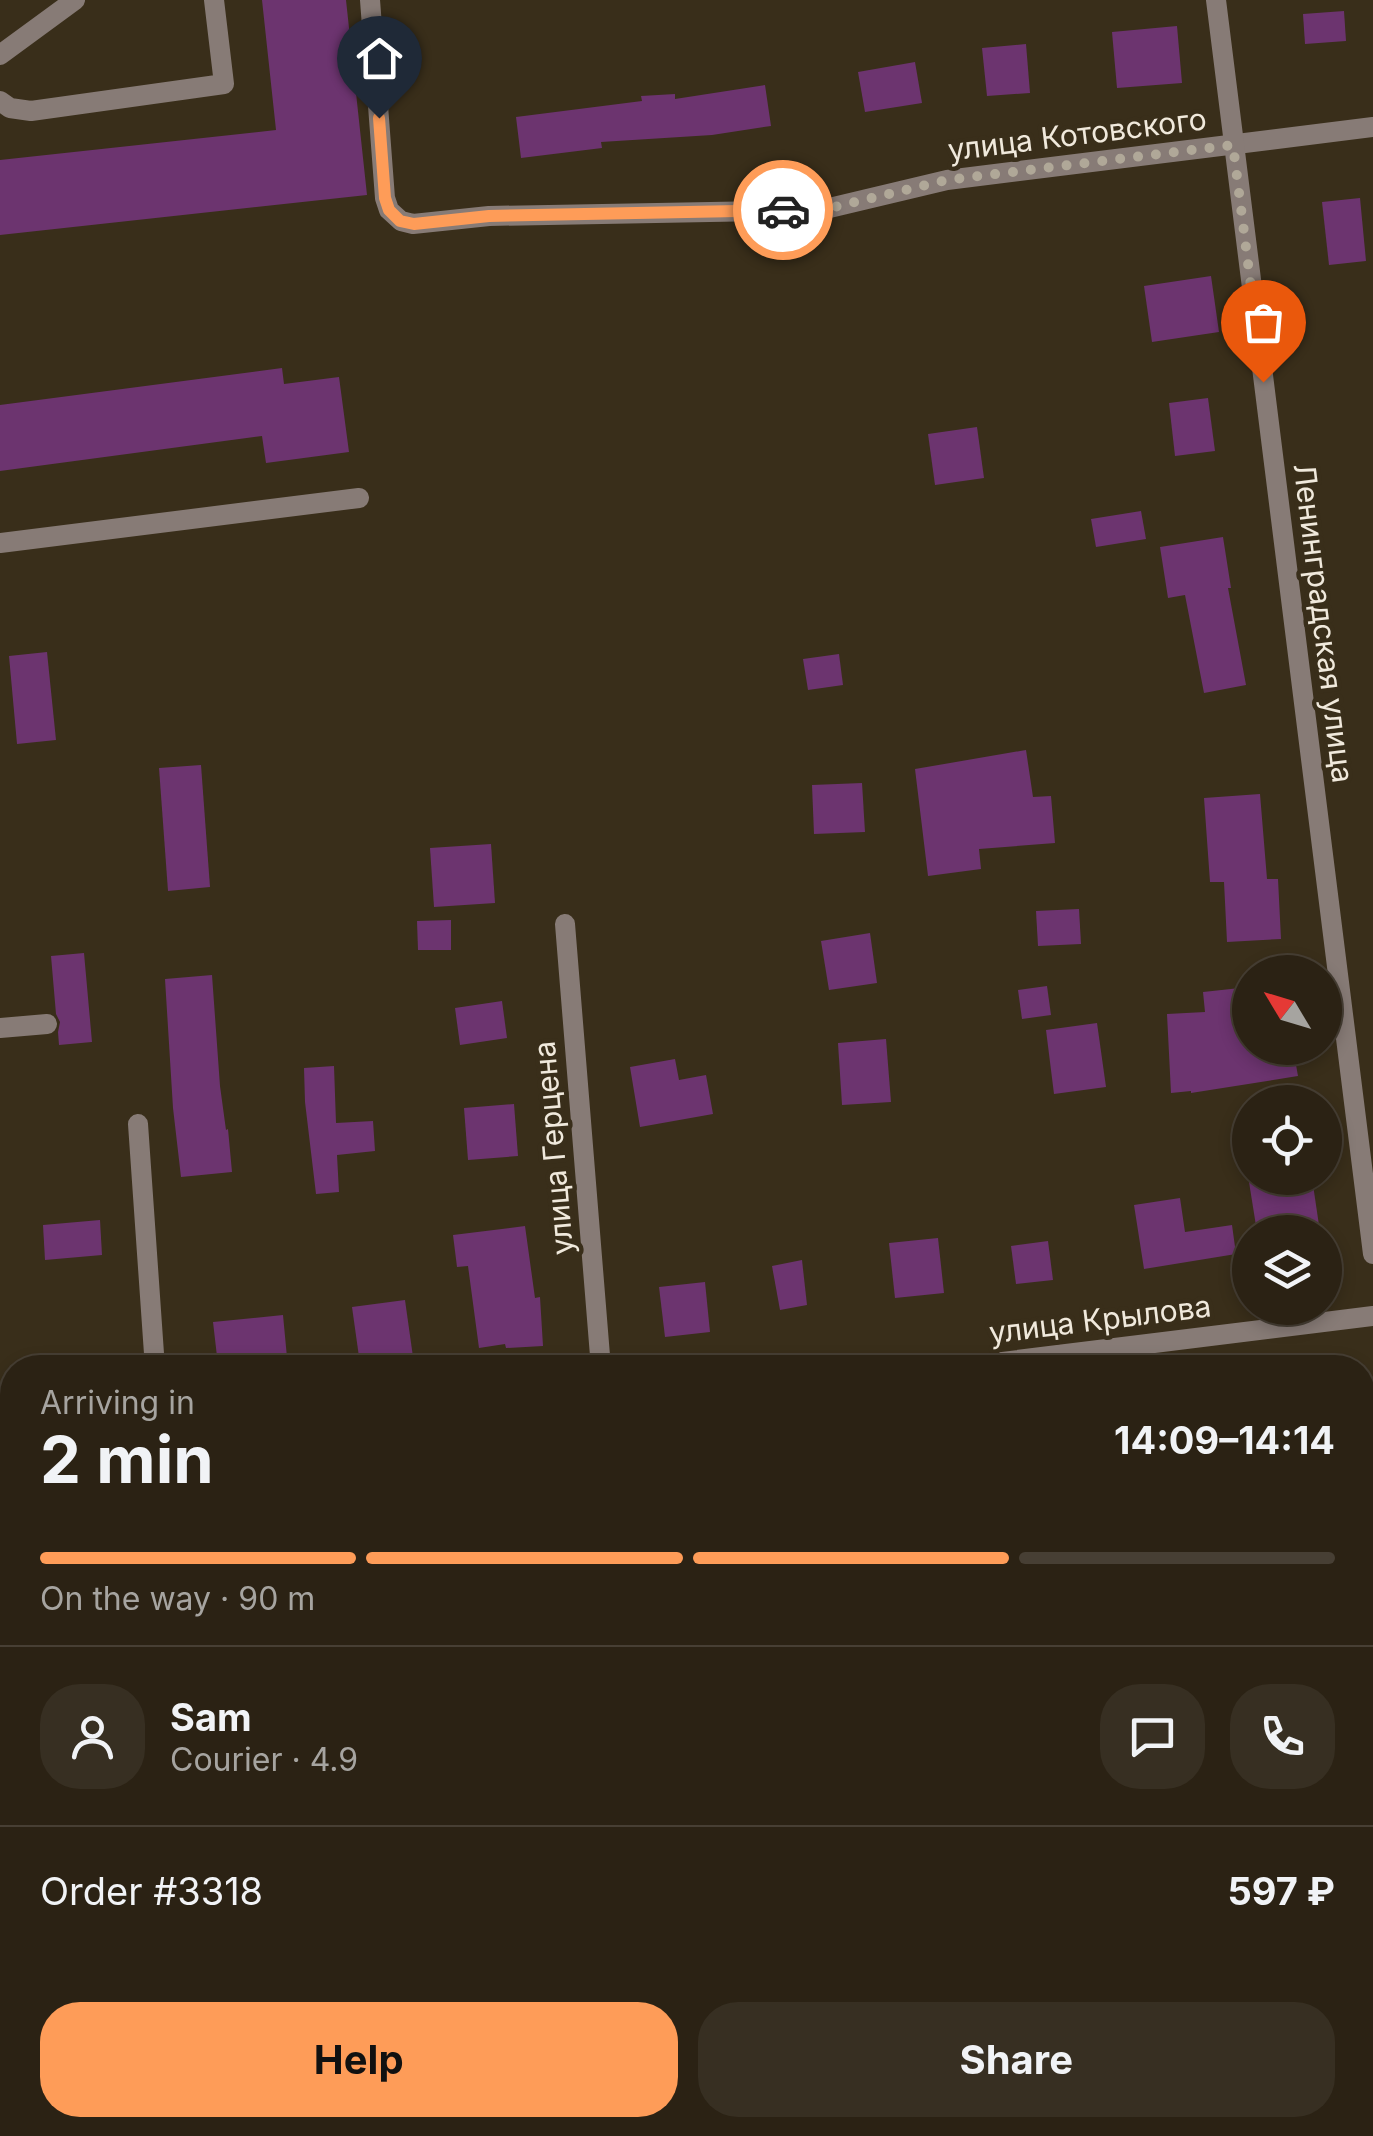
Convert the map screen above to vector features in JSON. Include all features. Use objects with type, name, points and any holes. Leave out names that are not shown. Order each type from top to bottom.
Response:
[{"type":"street","points":[[0,55],[75,0]]},
{"type":"street","points":[[0,101],[10,108],[31,111],[224,84],[214,0]]},
{"type":"street","name":"улица Котовского","points":[[370,0],[385,198],[389,210],[400,221],[414,224],[489,216],[822,210],[947,180],[1373,128]]},
{"type":"street","name":"Ленинградская улица","points":[[1216,0],[1373,1254]]},
{"type":"street","points":[[0,543],[359,498]]},
{"type":"street","name":"улица Герцена","points":[[565,924],[600,1355]]},
{"type":"street","points":[[0,1028],[46,1024]]},
{"type":"street","points":[[138,1124],[154,1355]]},
{"type":"street","name":"улица Крылова","points":[[1058,1355],[1373,1316]]},
{"type":"building","points":[[262,0],[346,0],[367,195],[0,235],[0,160],[276,130]]},
{"type":"building","points":[[1344,11],[1346,41],[1305,44],[1303,14]]},
{"type":"building","points":[[1177,26],[1182,83],[1117,88],[1112,32]]},
{"type":"building","points":[[1026,44],[1030,93],[987,96],[982,48]]},
{"type":"building","points":[[915,62],[922,103],[865,112],[858,72]]},
{"type":"building","points":[[765,85],[771,126],[712,135],[601,142],[602,148],[521,158],[516,117],[642,101],[641,96],[675,94],[675,99]]},
{"type":"building","points":[[1360,198],[1366,261],[1329,265],[1322,202]]},
{"type":"building","points":[[1211,276],[1219,332],[1152,342],[1144,286]]},
{"type":"building","points":[[282,368],[284,384],[339,377],[349,452],[266,463],[262,436],[0,471],[0,405]]},
{"type":"building","points":[[1208,398],[1215,451],[1175,456],[1169,403]]},
{"type":"building","points":[[977,427],[984,478],[935,485],[928,434]]},
{"type":"building","points":[[1141,511],[1146,539],[1096,547],[1091,519]]},
{"type":"building","points":[[1223,537],[1246,685],[1204,693],[1185,595],[1168,598],[1160,547]]},
{"type":"building","points":[[47,652],[56,740],[17,744],[9,656]]},
{"type":"building","points":[[839,654],[843,685],[808,690],[803,659]]},
{"type":"building","points":[[1026,750],[1033,797],[1051,796],[1055,843],[979,849],[981,869],[928,876],[915,769]]},
{"type":"building","points":[[201,765],[210,887],[168,891],[159,768]]},
{"type":"building","points":[[862,783],[865,832],[814,834],[812,785]]},
{"type":"building","points":[[1260,794],[1267,879],[1278,879],[1281,939],[1227,942],[1224,882],[1210,882],[1204,798]]},
{"type":"building","points":[[491,844],[495,903],[434,907],[430,848]]},
{"type":"building","points":[[1079,909],[1081,944],[1038,946],[1036,911]]},
{"type":"building","points":[[451,920],[451,950],[418,950],[417,921]]},
{"type":"building","points":[[870,933],[877,983],[829,990],[821,941]]},
{"type":"building","points":[[84,953],[92,1042],[59,1045],[60,1022],[51,956]]},
{"type":"building","points":[[212,975],[220,1086],[232,1172],[181,1177],[165,979]]},
{"type":"building","points":[[1047,986],[1051,1015],[1022,1019],[1018,990]]},
{"type":"building","points":[[1232,989],[1232,1065],[1296,1065],[1298,1076],[1171,1093],[1167,1014],[1205,1012],[1203,992]]},
{"type":"building","points":[[502,1001],[507,1038],[460,1045],[455,1008]]},
{"type":"building","points":[[1097,1023],[1106,1087],[1054,1094],[1046,1030]]},
{"type":"building","points":[[886,1039],[891,1102],[842,1105],[838,1043]]},
{"type":"building","points":[[675,1059],[679,1080],[706,1075],[713,1114],[640,1127],[630,1067]]},
{"type":"building","points":[[334,1066],[336,1123],[373,1121],[375,1151],[337,1155],[339,1192],[316,1194],[304,1068]]},
{"type":"building","points":[[514,1104],[518,1156],[468,1160],[464,1108]]},
{"type":"building","points":[[1251,1195],[1315,1195],[1317,1215],[1254,1215]]},
{"type":"building","points":[[1180,1198],[1185,1232],[1232,1225],[1232,1255],[1144,1269],[1134,1205]]},
{"type":"building","points":[[100,1220],[102,1255],[45,1260],[43,1225]]},
{"type":"building","points":[[525,1226],[535,1298],[540,1297],[543,1346],[506,1348],[505,1344],[479,1348],[468,1266],[457,1267],[453,1235]]},
{"type":"building","points":[[938,1238],[944,1293],[895,1298],[889,1243]]},
{"type":"building","points":[[1048,1241],[1053,1280],[1016,1284],[1011,1246]]},
{"type":"building","points":[[802,1260],[807,1305],[780,1310],[772,1266]]},
{"type":"building","points":[[705,1282],[710,1332],[665,1337],[659,1287]]},
{"type":"building","points":[[405,1300],[413,1355],[359,1355],[352,1307]]},
{"type":"building","points":[[283,1315],[287,1355],[217,1355],[213,1322]]},
{"type":"way so far","points":[[783,210],[822,210],[947,180],[1233,145],[1263,382]]},
{"type":"route","points":[[379,118],[385,198],[389,210],[400,221],[414,224],[489,216],[783,210]]}]
